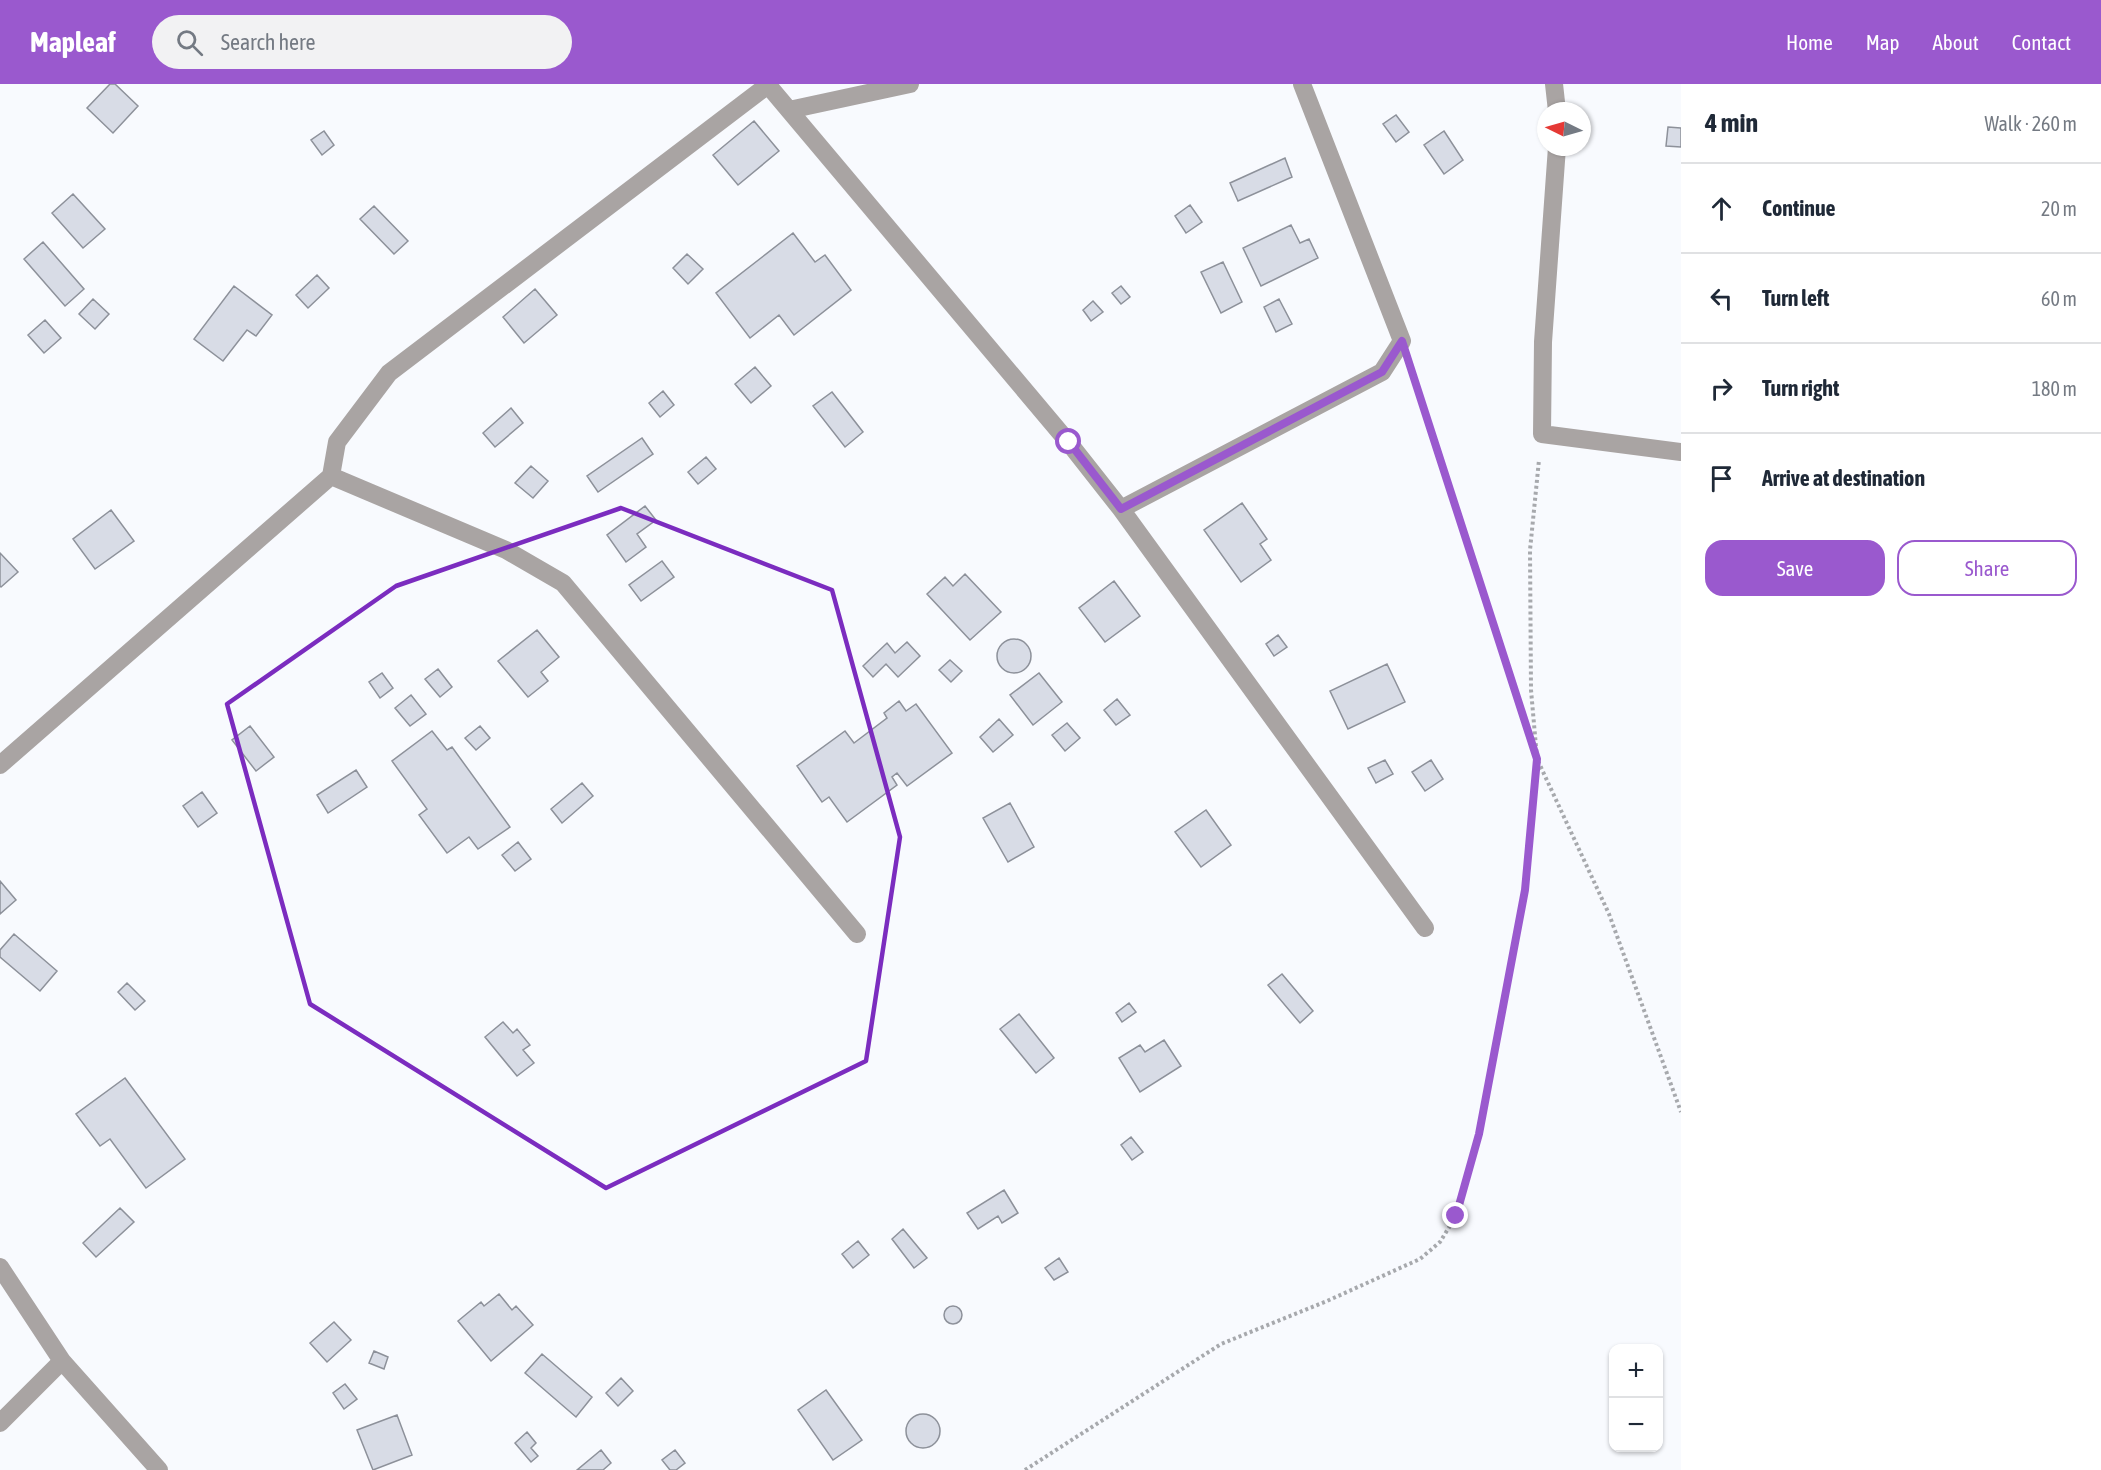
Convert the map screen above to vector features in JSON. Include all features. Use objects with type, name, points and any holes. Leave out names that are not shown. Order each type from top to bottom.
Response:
[{"type":"street","points":[[789,110],[910,84]]},
{"type":"street","points":[[1121,509],[1382,372],[1402,341],[1302,84]]},
{"type":"street","points":[[1554,84],[1556,102]]},
{"type":"street","points":[[0,765],[331,476],[337,442],[389,373],[768,85],[1069,442],[1121,509],[1425,928]]},
{"type":"street","points":[[1556,156],[1543,342],[1542,434],[1681,452]]},
{"type":"street","points":[[331,476],[506,550],[563,583],[857,934]]},
{"type":"street","points":[[0,1267],[62,1361],[159,1470]]},
{"type":"street","points":[[0,1423],[62,1361]]},
{"type":"path","points":[[1402,341],[1537,759],[1609,914],[1681,1112]]},
{"type":"path","points":[[1025,1470],[1221,1344],[1328,1301],[1420,1259],[1440,1242],[1456,1216],[1479,1134],[1525,890],[1537,759],[1531,690],[1530,550],[1542,434]]},
{"type":"highlighted area","points":[[621,508],[832,590],[900,837],[866,1061],[606,1188],[310,1004],[227,704],[396,586]]},
{"type":"building","points":[[110,84],[115,84],[138,106],[113,133],[87,108]]},
{"type":"building","points":[[1396,115],[1409,132],[1396,142],[1383,124]]},
{"type":"building","points":[[754,121],[779,151],[738,185],[713,155]]},
{"type":"building","points":[[1668,127],[1681,128],[1681,147],[1666,146]]},
{"type":"building","points":[[324,131],[334,145],[322,155],[311,140]]},
{"type":"building","points":[[1444,131],[1463,160],[1444,174],[1424,145]]},
{"type":"building","points":[[1285,158],[1292,177],[1238,201],[1230,183]]},
{"type":"building","points":[[73,194],[105,229],[83,248],[52,213]]},
{"type":"building","points":[[1190,205],[1202,222],[1186,233],[1175,216]]},
{"type":"building","points":[[374,206],[408,241],[394,254],[360,219]]},
{"type":"building","points":[[1291,225],[1300,243],[1309,239],[1318,258],[1261,286],[1243,248]]},
{"type":"building","points":[[793,233],[815,262],[825,255],[851,290],[794,335],[779,315],[750,338],[716,293]]},
{"type":"building","points":[[43,242],[84,289],[65,306],[24,259]]},
{"type":"building","points":[[687,254],[703,269],[688,284],[673,268]]},
{"type":"building","points":[[1223,262],[1242,302],[1221,313],[1201,272]]},
{"type":"building","points":[[317,275],[329,288],[308,308],[296,295]]},
{"type":"building","points":[[234,286],[272,315],[256,336],[247,330],[223,361],[194,339]]},
{"type":"building","points":[[1121,286],[1130,297],[1121,304],[1112,293]]},
{"type":"building","points":[[535,289],[557,315],[524,343],[503,317]]},
{"type":"building","points":[[93,299],[109,314],[95,329],[79,314]]},
{"type":"building","points":[[1279,299],[1292,324],[1276,332],[1264,307]]},
{"type":"building","points":[[1093,301],[1103,312],[1091,321],[1083,310]]},
{"type":"building","points":[[45,320],[61,338],[44,353],[28,335]]},
{"type":"building","points":[[755,367],[771,386],[751,403],[735,384]]},
{"type":"building","points":[[663,391],[674,405],[660,417],[649,403]]},
{"type":"building","points":[[832,392],[863,432],[845,447],[813,406]]},
{"type":"building","points":[[511,408],[523,423],[495,447],[483,433]]},
{"type":"building","points":[[642,438],[653,454],[598,492],[587,476]]},
{"type":"building","points":[[706,457],[716,469],[698,484],[688,472]]},
{"type":"building","points":[[531,466],[548,481],[533,498],[515,483]]},
{"type":"building","points":[[1242,503],[1267,539],[1260,544],[1271,560],[1241,582],[1204,530]]},
{"type":"building","points":[[645,506],[656,520],[637,534],[646,547],[626,562],[607,535]]},
{"type":"building","points":[[111,510],[134,541],[95,569],[73,539]]},
{"type":"building","points":[[0,553],[18,572],[1,587],[0,586]]},
{"type":"building","points":[[662,561],[674,577],[641,601],[629,585]]},
{"type":"building","points":[[965,574],[1001,612],[970,640],[927,594],[945,577],[953,586]]},
{"type":"building","points":[[1114,581],[1140,616],[1105,642],[1079,608]]},
{"type":"building","points":[[537,630],[559,657],[541,672],[548,681],[528,697],[498,661]]},
{"type":"building","points":[[1278,635],[1287,647],[1274,656],[1266,644]]},
{"type":"building","points":[[1014,639],[1026,644],[1031,656],[1026,668],[1014,673],[1002,668],[997,656],[1002,644]]},
{"type":"building","points":[[907,642],[920,656],[898,677],[886,664],[873,677],[863,666],[887,643],[895,653]]},
{"type":"building","points":[[950,660],[962,671],[951,682],[939,670]]},
{"type":"building","points":[[1387,664],[1405,702],[1348,729],[1330,691]]},
{"type":"building","points":[[438,669],[452,687],[440,697],[425,679]]},
{"type":"building","points":[[382,673],[393,688],[380,698],[369,682]]},
{"type":"building","points":[[1039,673],[1062,702],[1033,725],[1010,695]]},
{"type":"building","points":[[411,695],[426,714],[410,726],[395,708]]},
{"type":"building","points":[[1117,699],[1130,715],[1116,725],[1104,710]]},
{"type":"building","points":[[899,701],[906,711],[916,704],[952,753],[907,786],[897,773],[892,777],[897,785],[847,822],[829,797],[822,802],[797,766],[845,731],[854,743],[887,718],[884,713]]},
{"type":"building","points":[[999,719],[1013,735],[993,752],[980,737]]},
{"type":"building","points":[[1067,723],[1080,738],[1065,751],[1052,735]]},
{"type":"building","points":[[250,726],[274,757],[256,771],[232,740]]},
{"type":"building","points":[[480,726],[490,738],[476,750],[465,738]]},
{"type":"building","points":[[432,731],[447,750],[452,747],[510,827],[478,849],[469,837],[447,853],[419,815],[427,809],[392,761]]},
{"type":"building","points":[[1385,760],[1393,774],[1376,783],[1368,768]]},
{"type":"building","points":[[1431,760],[1443,779],[1425,791],[1412,772]]},
{"type":"building","points":[[356,770],[367,787],[328,813],[317,795]]},
{"type":"building","points":[[582,783],[593,796],[562,823],[551,809]]},
{"type":"building","points":[[202,792],[217,813],[198,827],[183,806]]},
{"type":"building","points":[[1010,803],[1034,847],[1008,862],[983,818]]},
{"type":"building","points":[[1206,810],[1231,845],[1201,867],[1175,832]]},
{"type":"building","points":[[518,842],[531,859],[515,871],[502,855]]},
{"type":"building","points":[[0,881],[16,900],[0,914]]},
{"type":"building","points":[[14,934],[57,971],[40,991],[0,957],[0,950]]},
{"type":"building","points":[[1282,974],[1313,1011],[1300,1023],[1268,985]]},
{"type":"building","points":[[127,983],[145,1001],[135,1010],[118,992]]},
{"type":"building","points":[[1129,1003],[1136,1012],[1122,1022],[1116,1013]]},
{"type":"building","points":[[1019,1014],[1054,1058],[1036,1073],[1000,1029]]},
{"type":"building","points":[[503,1022],[513,1033],[517,1029],[530,1045],[523,1050],[534,1063],[517,1076],[485,1037]]},
{"type":"building","points":[[1164,1040],[1181,1066],[1140,1092],[1119,1058],[1140,1045],[1145,1052]]},
{"type":"building","points":[[125,1078],[185,1159],[146,1188],[110,1139],[100,1146],[76,1114]]},
{"type":"building","points":[[1131,1137],[1143,1152],[1132,1160],[1121,1145]]},
{"type":"building","points":[[1004,1190],[1018,1213],[1002,1223],[998,1216],[978,1229],[967,1213]]},
{"type":"building","points":[[120,1208],[134,1222],[96,1257],[83,1243]]},
{"type":"building","points":[[903,1229],[927,1258],[914,1268],[892,1239]]},
{"type":"building","points":[[858,1241],[869,1255],[853,1268],[842,1254]]},
{"type":"building","points":[[1059,1258],[1068,1272],[1054,1280],[1045,1268]]},
{"type":"building","points":[[499,1294],[512,1310],[516,1306],[533,1325],[491,1361],[458,1321],[481,1302],[484,1306]]},
{"type":"building","points":[[953,1306],[959,1309],[962,1315],[959,1321],[953,1324],[947,1321],[944,1315],[947,1309]]},
{"type":"building","points":[[334,1322],[351,1340],[327,1362],[310,1343]]},
{"type":"building","points":[[374,1351],[388,1357],[384,1369],[369,1363]]},
{"type":"building","points":[[542,1354],[592,1397],[576,1417],[525,1373]]},
{"type":"building","points":[[621,1378],[633,1391],[618,1406],[606,1393]]},
{"type":"building","points":[[345,1384],[357,1399],[344,1409],[333,1393]]},
{"type":"building","points":[[826,1390],[862,1440],[833,1460],[798,1410]]},
{"type":"building","points":[[923,1414],[935,1419],[940,1431],[935,1443],[923,1448],[911,1443],[906,1431],[911,1419]]},
{"type":"building","points":[[397,1415],[412,1455],[373,1470],[357,1430]]},
{"type":"building","points":[[527,1432],[536,1443],[531,1448],[538,1456],[531,1462],[515,1443]]},
{"type":"building","points":[[601,1450],[611,1463],[603,1470],[577,1470]]},
{"type":"building","points":[[675,1450],[685,1463],[676,1470],[670,1470],[662,1460]]},
{"type":"route","points":[[1069,442],[1121,509],[1382,372],[1402,341],[1537,759],[1525,890],[1479,1134],[1456,1216]]}]
